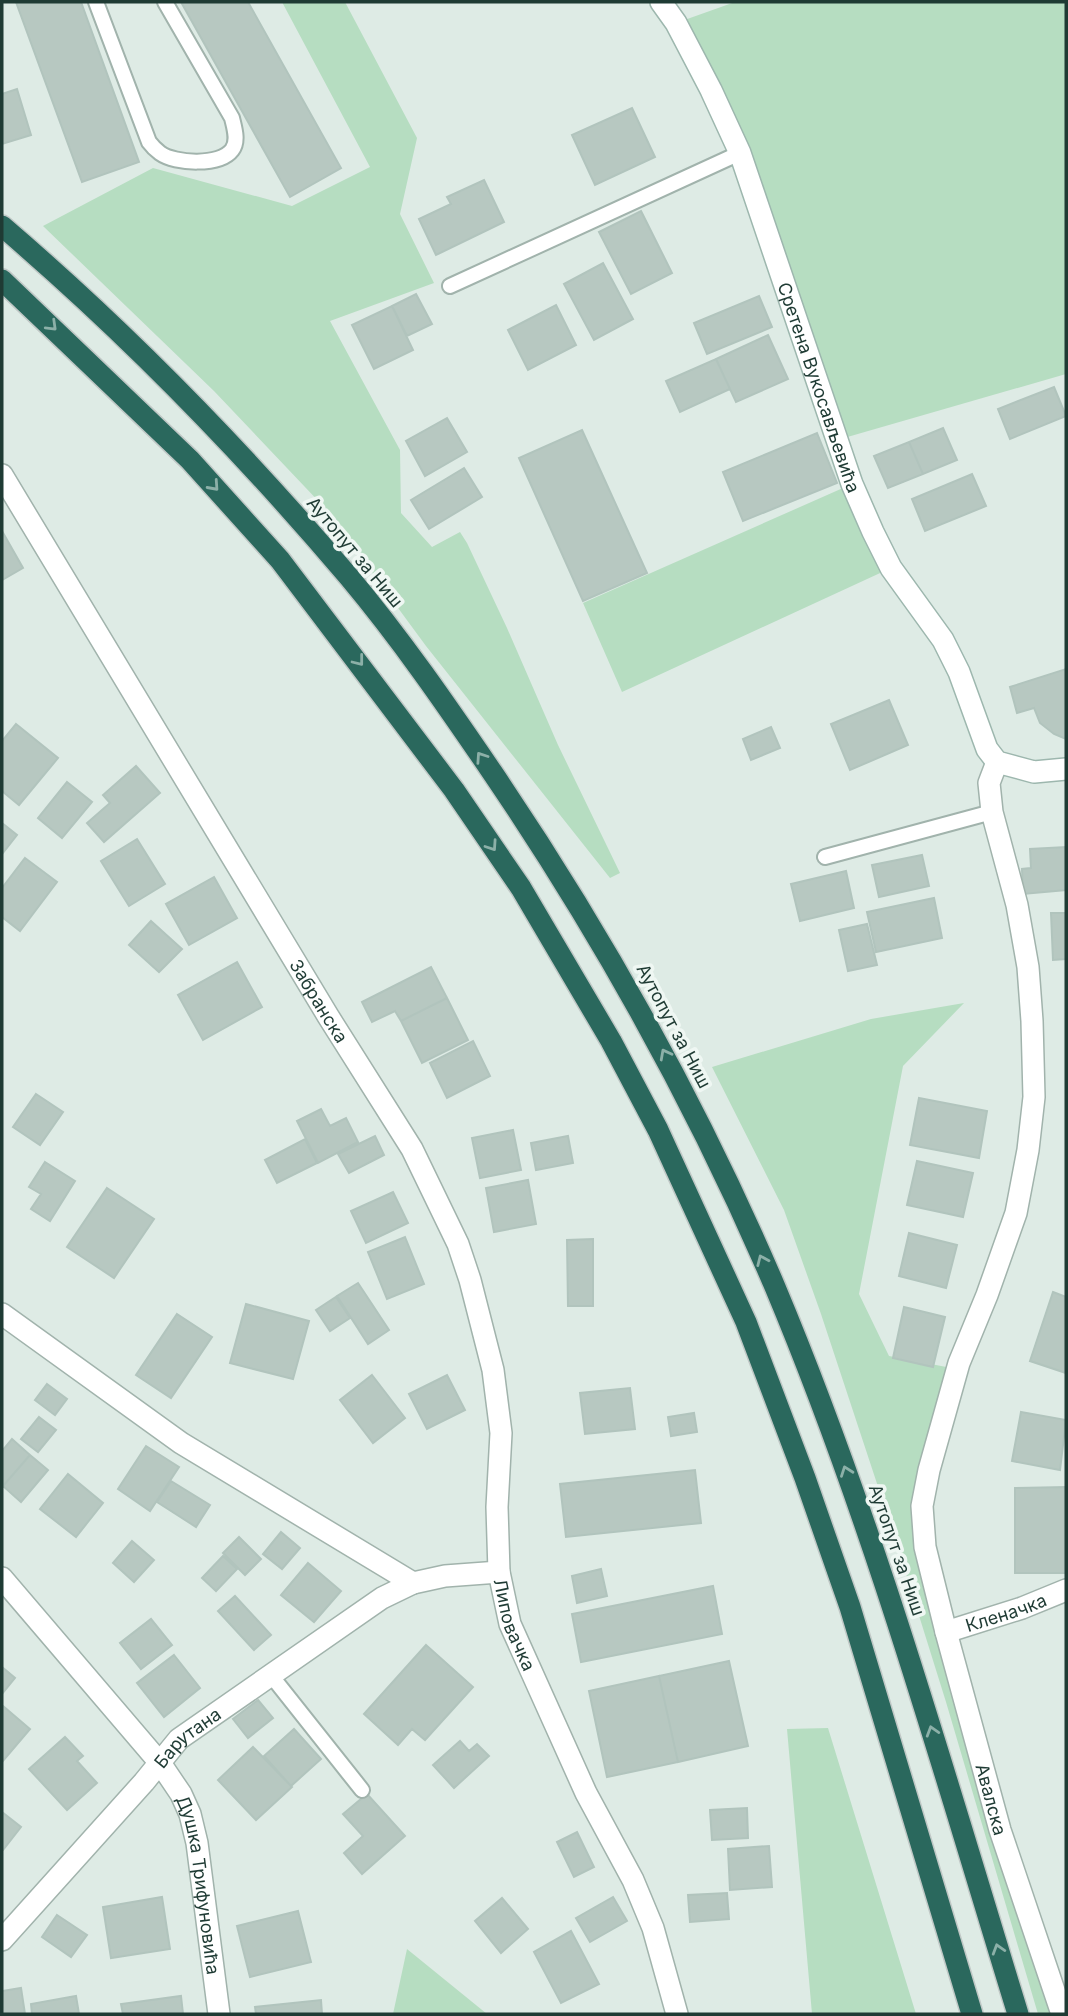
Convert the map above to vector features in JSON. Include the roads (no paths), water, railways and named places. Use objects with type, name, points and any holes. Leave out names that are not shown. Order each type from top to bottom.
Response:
[{"type":"highway","name":"Аутопут за Ниш","points":[[2,226],[50,267],[175,387],[271,489],[351,580],[411,657],[503,789],[632,993],[707,1137],[775,1288],[818,1394],[917,1682],[1018,2014]]},
{"type":"highway","points":[[2,280],[190,460],[280,560],[454,790],[521,888],[611,1041],[658,1130],[746,1322],[805,1478],[850,1607],[972,2014]]},
{"type":"street","name":"Сретена Вукосављевића","points":[[661,2],[676,23],[740,153],[852,484],[891,568],[943,640],[959,672],[987,748],[996,762]]},
{"type":"street","name":"Забранска","points":[[2,475],[328,1016],[412,1149],[458,1244],[487,1345],[501,1433],[497,1507],[499,1572]]},
{"type":"street","points":[[996,762],[1034,772],[1066,769]]},
{"type":"street","name":"Авалска","points":[[996,762],[989,783],[992,812],[1017,905],[1028,967],[1034,1097],[1028,1150],[1016,1213],[959,1363],[922,1506],[925,1547],[932,1581],[1000,1830],[1062,2014]]},
{"type":"street","points":[[2,1314],[181,1443],[413,1583]]},
{"type":"street","name":"Липовачка","points":[[413,1583],[445,1576],[499,1572],[507,1614],[519,1647],[586,1793],[633,1880],[653,1928],[677,2014]]},
{"type":"street","name":"Душка Трифуновића","points":[[2,1578],[160,1763],[181,1794],[190,1814],[197,1843],[219,2014]]},
{"type":"street","name":"Барутана","points":[[2,1940],[160,1763],[179,1738],[382,1598],[413,1583]]},
{"type":"street","name":"Кленачка","points":[[946,1632],[1022,1608],[1066,1590]]},
{"type":"lane","points":[[96,2],[149,142],[162,155],[199,162],[216,161],[233,149],[236,138],[232,118],[165,2]]},
{"type":"lane","points":[[450,286],[740,153]]},
{"type":"lane","points":[[825,857],[992,812]]},
{"type":"lane","points":[[270,1674],[362,1790]]}]
